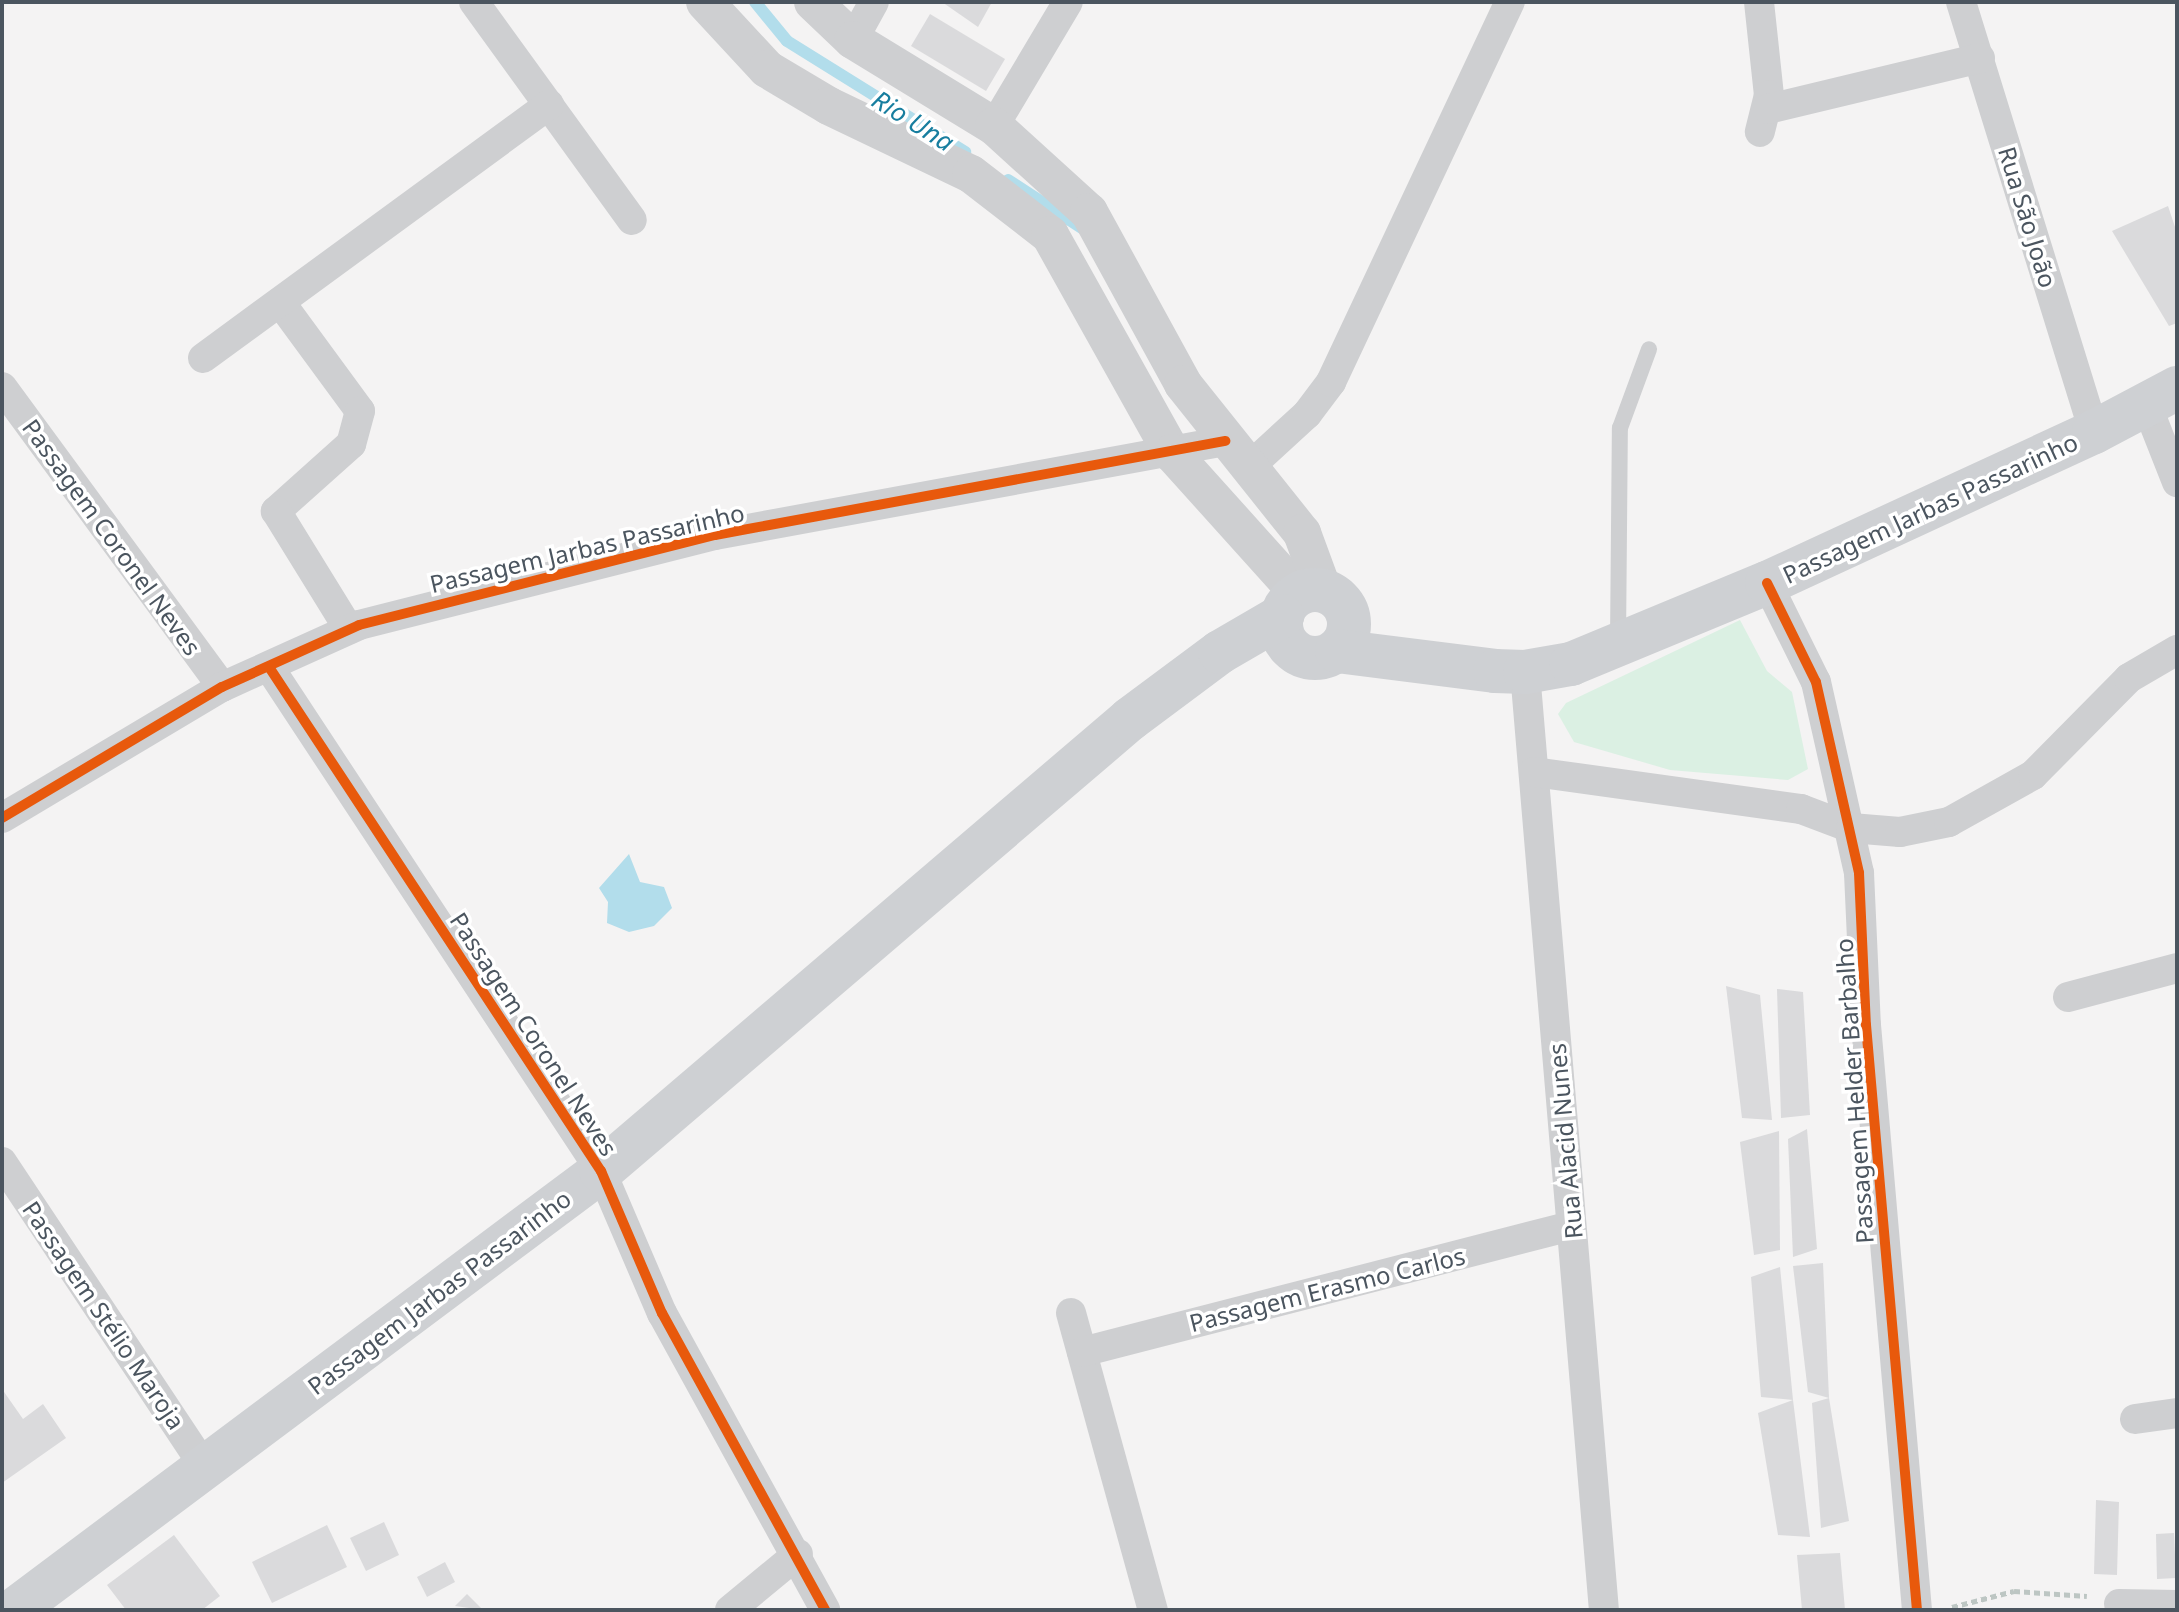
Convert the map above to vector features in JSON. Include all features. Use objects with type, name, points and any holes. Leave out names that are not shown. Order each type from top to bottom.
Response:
[{"type":"main road","name":"Passagem Jarbas Passarinho","points":[[14,1610],[601,1171],[1130,719],[1220,652],[1313,619],[1450,662],[1525,672],[1618,648],[1767,583],[2094,432],[2162,397]]},
{"type":"street","points":[[474,2],[632,220]]},
{"type":"street","points":[[705,2],[767,69],[829,106],[973,170],[1050,235],[1172,453],[1313,619]]},
{"type":"street","points":[[813,2],[853,40],[994,126],[1089,212],[1183,384],[1236,455],[1302,533],[1313,619]]},
{"type":"street","points":[[853,40],[874,2]]},
{"type":"street","points":[[973,170],[994,126],[1068,2]]},
{"type":"street","points":[[1236,455],[1307,414],[1331,382],[1510,2]]},
{"type":"street","points":[[1759,2],[1768,60],[1764,120],[1980,58]]},
{"type":"street","name":"Rua São João","points":[[1961,2],[2094,432]]},
{"type":"street","points":[[203,358],[549,105]]},
{"type":"street","points":[[280,302],[360,411],[351,444],[276,511],[349,629]]},
{"type":"street","name":"Passagem Coronel Neves","points":[[2,387],[222,687]]},
{"type":"street","points":[[2162,397],[2177,482]]},
{"type":"street","name":"Passagem Jarbas Passarinho","points":[[4,814],[222,687],[349,629],[715,535],[1172,453],[1236,455]]},
{"type":"street","name":"Passagem Helder Barbalho","points":[[1767,583],[1816,682],[1859,873],[1866,1025],[1917,1610]]},
{"type":"street","points":[[1534,772],[1801,809],[1851,828],[1900,832],[1949,822],[1990,803],[2033,775],[2129,678],[2177,650]]},
{"type":"street","name":"Passagem Coronel Neves","points":[[269,667],[601,1171],[662,1313],[798,1554],[825,1610]]},
{"type":"street","name":"Rua Alacid Nunes","points":[[1525,672],[1604,1610]]},
{"type":"street","points":[[2068,997],[2177,968]]},
{"type":"street","name":"Passagem Stélio Maroja","points":[[2,1162],[205,1468]]},
{"type":"street","name":"Passagem Erasmo Carlos","points":[[1082,1352],[1571,1226]]},
{"type":"street","points":[[1071,1313],[1153,1610]]},
{"type":"street","points":[[2135,1419],[2177,1413]]},
{"type":"street","points":[[730,1610],[798,1554]]},
{"type":"street","points":[[2119,1604],[2165,1607]]},
{"type":"lane","points":[[1618,648],[1620,428],[1649,349]]},
{"type":"path","points":[[1941,1610],[2014,1591],[2073,1592],[2119,1604]]},
{"type":"green space","points":[[1740,620],[1767,671],[1792,692],[1808,769],[1788,780],[1670,770],[1574,742],[1558,714],[1566,703]]},
{"type":"water","points":[[629,854],[640,882],[664,887],[672,908],[654,926],[629,932],[607,923],[608,902],[599,888]]},
{"type":"building","points":[[942,2],[992,2],[978,27]]},
{"type":"building","points":[[930,14],[1005,59],[986,91],[911,46]]},
{"type":"building","points":[[2168,206],[2177,233],[2177,323],[2169,326],[2112,231]]},
{"type":"building","points":[[1726,986],[1760,995],[1772,1120],[1742,1118]]},
{"type":"building","points":[[1777,989],[1803,992],[1810,1115],[1781,1118]]},
{"type":"building","points":[[1807,1129],[1817,1249],[1793,1257],[1788,1139]]},
{"type":"building","points":[[1779,1131],[1780,1250],[1754,1255],[1740,1142]]},
{"type":"building","points":[[1823,1263],[1829,1398],[1808,1392],[1793,1266]]},
{"type":"building","points":[[1780,1267],[1793,1400],[1761,1397],[1751,1277]]},
{"type":"building","points":[[2,1389],[23,1419],[43,1404],[66,1438],[2,1483]]},
{"type":"building","points":[[1829,1398],[1849,1521],[1821,1528],[1812,1403]]},
{"type":"building","points":[[1793,1400],[1810,1537],[1778,1535],[1758,1413]]},
{"type":"building","points":[[2096,1500],[2119,1502],[2117,1575],[2094,1574]]},
{"type":"building","points":[[384,1522],[399,1555],[366,1571],[350,1538]]},
{"type":"building","points":[[327,1525],[347,1567],[272,1603],[252,1562]]},
{"type":"building","points":[[2174,1533],[2176,1578],[2157,1579],[2156,1534]]},
{"type":"building","points":[[174,1535],[220,1596],[202,1610],[126,1610],[107,1585]]},
{"type":"building","points":[[1840,1553],[1845,1610],[1802,1610],[1797,1555]]},
{"type":"building","points":[[445,1562],[455,1582],[427,1597],[417,1577]]},
{"type":"building","points":[[467,1594],[483,1610],[455,1606]]},
{"type":"waterway","name":"Rio Una","points":[[755,2],[787,41],[965,152]]},
{"type":"waterway","name":"Rio Una","points":[[1008,180],[1082,228]]},
{"type":"cycle path","points":[[2,818],[222,687],[359,625],[715,535],[1225,441]]},
{"type":"cycle path","points":[[1767,583],[1816,682],[1859,873],[1866,1025],[1917,1610]]},
{"type":"cycle path","points":[[269,667],[601,1171],[662,1313],[825,1610]]}]
